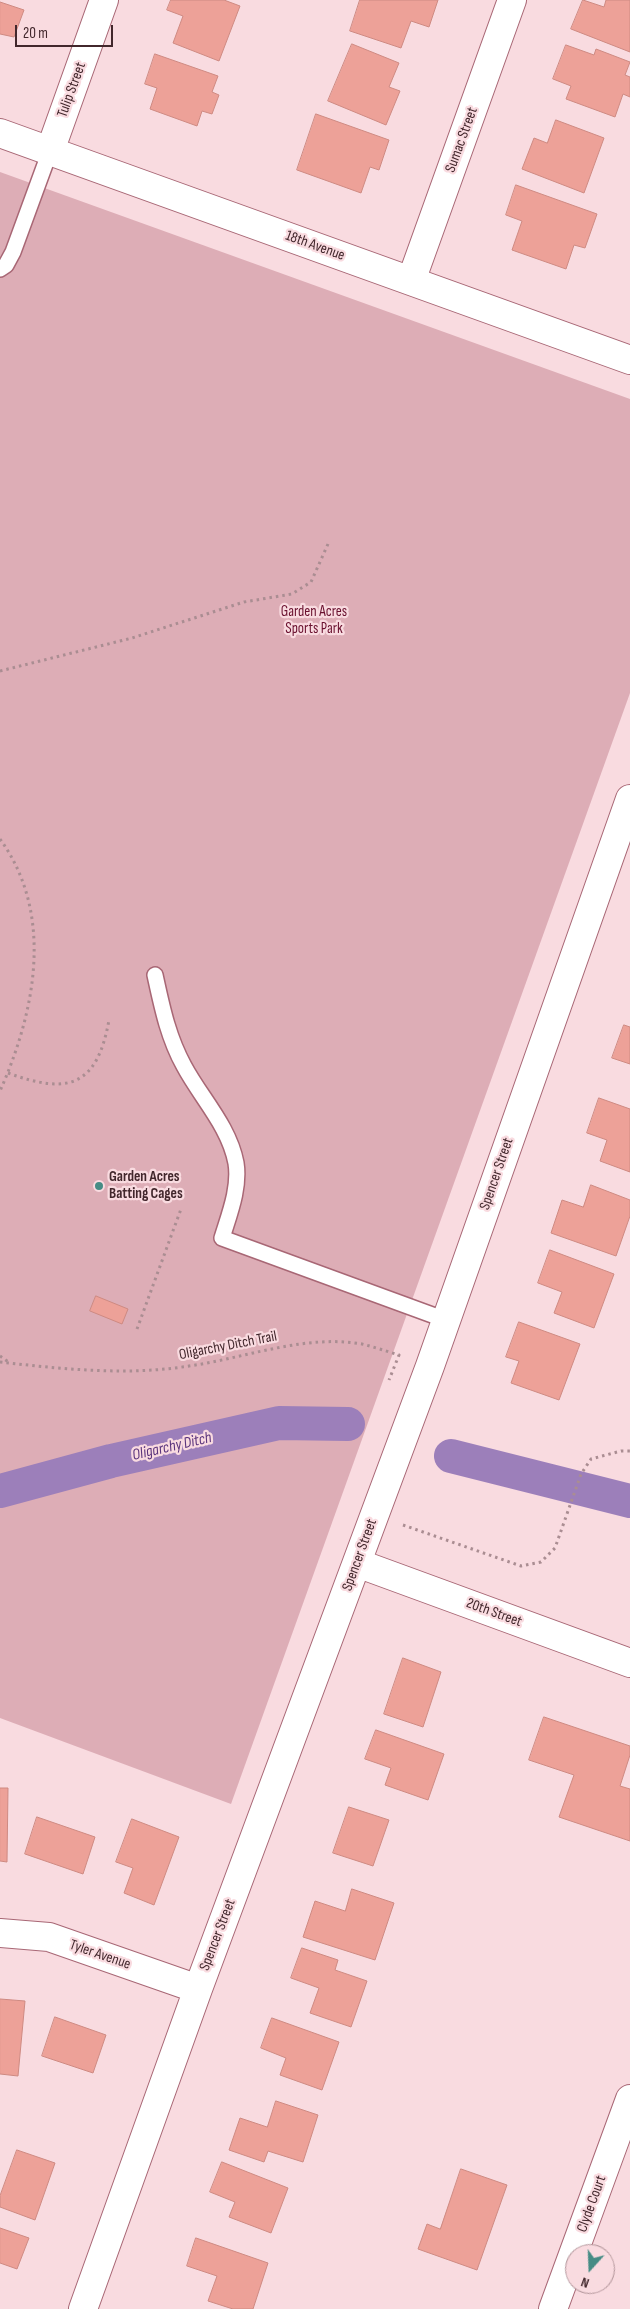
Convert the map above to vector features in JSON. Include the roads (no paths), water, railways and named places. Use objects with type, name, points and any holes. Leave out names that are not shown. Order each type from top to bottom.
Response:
[{"type":"street","name":"Tulip Street","points":[[50,151],[104,0]]},
{"type":"street","name":"Sumac Street","points":[[412,281],[512,0]]},
{"type":"street","name":"18th Avenue","points":[[0,133],[630,360]]},
{"type":"street","name":"Spencer Street","points":[[83,2309],[198,1989],[392,1470],[630,799]]},
{"type":"street","name":"20th Street","points":[[357,1563],[630,1663]]},
{"type":"street","name":"Tyler Avenue","points":[[0,1933],[49,1937],[198,1989]]},
{"type":"street","name":"Clyde Court","points":[[553,2309],[630,2099]]},
{"type":"lane","points":[[0,269],[6,265],[13,252],[50,151]]},
{"type":"lane","points":[[155,975],[172,1044],[184,1068],[216,1115],[230,1142],[236,1164],[236,1183],[222,1238],[446,1320]]},
{"type":"waterway","name":"Oligarchy Ditch","points":[[0,1491],[111,1461],[279,1423],[348,1424]]},
{"type":"waterway","name":"Oligarchy Ditch","points":[[451,1456],[630,1501]]},
{"type":"place","name":"Garden Acres Batting Cages","points":[[99,1186]]},
{"type":"park label","name":"Garden Acres Sports Park","points":[[314,620]]}]
